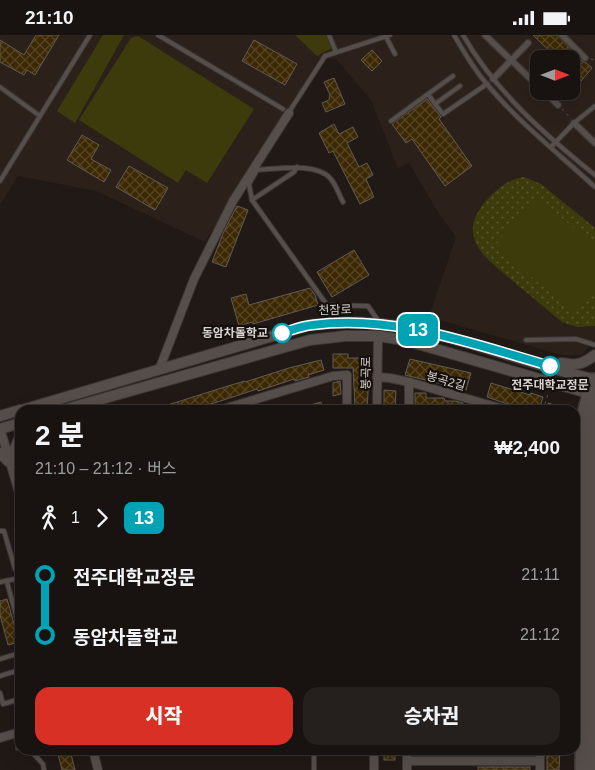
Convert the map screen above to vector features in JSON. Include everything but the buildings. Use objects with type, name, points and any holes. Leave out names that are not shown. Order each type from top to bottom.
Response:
[{"type":"main road","points":[[580,450],[581,424],[593,396],[594,377]]},
{"type":"main road","points":[[581,770],[591,449],[595,432]]},
{"type":"main road","points":[[580,533],[592,770]]},
{"type":"street","points":[[485,35],[530,79]]},
{"type":"street","points":[[562,35],[585,58]]},
{"type":"street","points":[[493,79],[528,43]]},
{"type":"street","points":[[554,100],[558,105]]},
{"type":"street","points":[[159,370],[194,279],[233,201],[254,171],[286,111]]},
{"type":"street","points":[[574,123],[595,143]]},
{"type":"street","name":"천잠로","points":[[38,405],[310,325],[342,323],[380,323],[430,333],[594,377]]},
{"type":"street","points":[[80,405],[310,339],[378,336],[430,347],[593,396],[589,444],[591,449]]},
{"type":"street","name":"봉곡로","points":[[376,405],[373,377],[378,336]]},
{"type":"street","points":[[558,368],[561,363],[583,363],[595,355]]},
{"type":"street","points":[[242,405],[333,376],[347,375],[347,405]]},
{"type":"street","name":"봉곡2길","points":[[373,377],[409,382],[490,405]]},
{"type":"street","points":[[409,382],[409,405]]},
{"type":"street","name":"천잠로","points":[[0,416],[15,412]]},
{"type":"street","points":[[15,424],[0,429],[15,481]]},
{"type":"street","points":[[9,462],[15,448]]},
{"type":"street","points":[[0,453],[9,462]]},
{"type":"street","points":[[0,738],[15,734]]},
{"type":"street","points":[[94,755],[98,770]]},
{"type":"street","points":[[374,755],[374,770]]},
{"type":"street","points":[[407,755],[407,770]]},
{"type":"street","points":[[540,755],[540,770]]},
{"type":"street","points":[[407,761],[540,761]]},
{"type":"lane","points":[[0,181],[90,35]]},
{"type":"lane","points":[[158,35],[286,111],[325,55],[390,35]]},
{"type":"lane","points":[[329,35],[336,52]]},
{"type":"lane","points":[[454,35],[469,62],[487,84],[529,128],[595,187]]},
{"type":"lane","points":[[463,35],[475,57],[493,79],[555,142],[595,175]]},
{"type":"lane","points":[[385,36],[395,54]]},
{"type":"lane","points":[[391,121],[453,76]]},
{"type":"lane","points":[[428,94],[443,114],[487,84]]},
{"type":"lane","points":[[435,103],[460,86]]},
{"type":"lane","points":[[0,87],[40,116]]},
{"type":"lane","points":[[551,147],[574,123],[595,106]]},
{"type":"lane","points":[[252,200],[294,172],[297,167]]},
{"type":"lane","points":[[343,202],[330,177],[316,169],[297,167],[257,170],[254,171],[249,184],[252,200],[327,305],[368,306],[380,323]]},
{"type":"lane","points":[[526,340],[576,339],[595,345]]},
{"type":"lane","points":[[0,531],[4,531],[15,569]]},
{"type":"lane","points":[[0,582],[15,580]]},
{"type":"lane","points":[[7,582],[15,612]]},
{"type":"lane","points":[[0,659],[15,654]]},
{"type":"lane","points":[[0,676],[15,671]]},
{"type":"lane","points":[[0,693],[3,704],[15,700]]},
{"type":"lane","points":[[35,755],[43,764],[44,770]]},
{"type":"lane","points":[[314,755],[314,770]]},
{"type":"path","points":[[558,105],[574,123]]},
{"type":"path","points":[[347,375],[373,377]]},
{"type":"path","points":[[545,405],[548,394]]},
{"type":"shaded area","points":[[0,35],[595,35],[595,339],[582,355],[562,355],[429,317],[456,237],[439,214],[409,163],[398,168],[371,100],[336,59],[320,58],[205,242],[96,191],[18,176],[0,205]]},
{"type":"shaded area","points":[[103,35],[124,35],[75,123],[57,111]]},
{"type":"shaded area","points":[[295,35],[326,35],[332,48],[317,56]]},
{"type":"shaded area","points":[[138,36],[254,109],[207,183],[186,170],[178,183],[79,120],[131,38]]},
{"type":"shaded area","points":[[524,177],[541,184],[595,228],[595,326],[577,327],[562,322],[494,265],[478,247],[474,237],[473,226],[477,214],[498,189],[513,180]]},
{"type":"shaded area","points":[[536,196],[595,246],[595,286],[573,312],[495,246]]},
{"type":"bus line","name":"13","points":[[282,333],[310,325],[380,323],[430,333],[550,366]]},
{"type":"place","name":"동암차돌학교","points":[[282,333]]},
{"type":"place","name":"전주대학교정문","points":[[550,366]]}]
